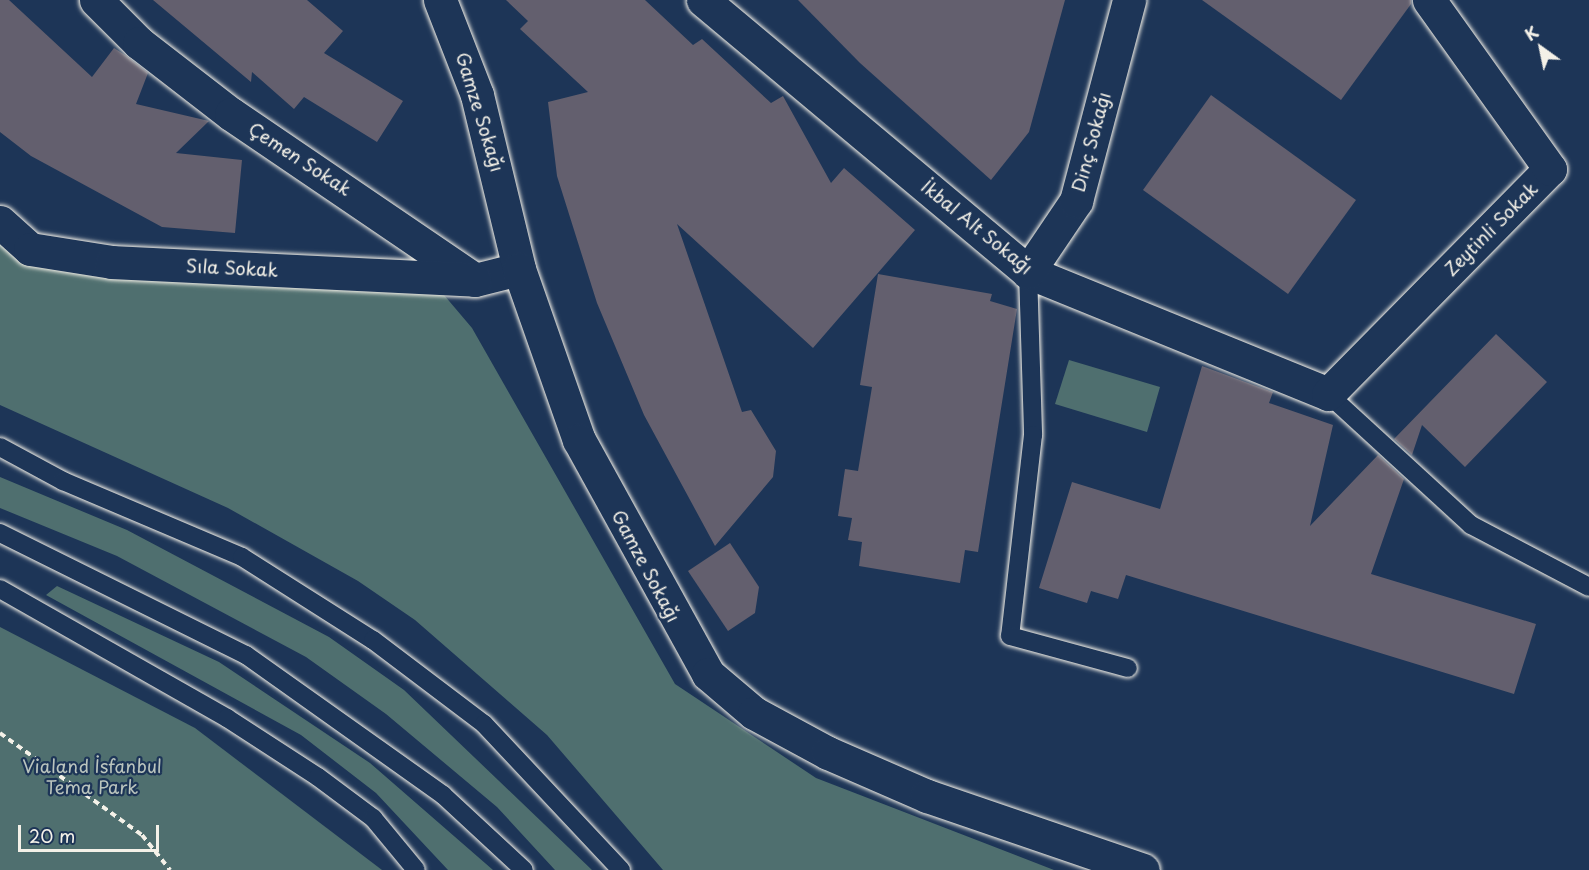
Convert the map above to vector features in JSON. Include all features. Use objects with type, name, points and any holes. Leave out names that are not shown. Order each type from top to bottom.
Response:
[{"type":"street","name":"Çemen Sokak","points":[[96,0],[139,43],[231,114],[475,280]]},
{"type":"street","name":"Gamze Sokağı","points":[[440,0],[497,162],[519,269],[579,440],[708,674],[754,713],[828,753],[927,796],[1143,870]]},
{"type":"street","name":"İkbal Alt Sokağı","points":[[703,0],[1028,272],[1328,394]]},
{"type":"street","name":"Dinç Sokağı","points":[[1028,272],[1076,201],[1129,0]]},
{"type":"street","name":"Zeytinli Sokak","points":[[1328,394],[1550,169],[1429,0]]},
{"type":"street","name":"Sıla Sokak","points":[[0,222],[30,249],[112,262],[475,280]]},
{"type":"street","points":[[475,280],[519,269]]},
{"type":"lane","points":[[1028,272],[1033,435],[1010,636],[1128,668]]},
{"type":"lane","points":[[1328,394],[1471,525],[1589,587]]},
{"type":"lane","points":[[0,447],[63,481],[242,557],[373,640],[484,724],[621,870]]},
{"type":"lane","points":[[0,533],[246,655],[443,795],[524,870]]},
{"type":"lane","points":[[0,589],[227,718],[318,777],[373,818],[416,870]]},
{"type":"path","points":[[0,734],[142,835],[170,870]]},
{"type":"green space","points":[[0,235],[444,295],[472,328],[675,684],[816,778],[1054,870],[663,870],[547,735],[415,620],[358,581],[228,508],[0,405]]},
{"type":"green space","points":[[1069,360],[1160,387],[1147,432],[1055,404]]},
{"type":"green space","points":[[0,477],[127,530],[329,637],[404,690],[592,870],[555,870],[497,807],[386,714],[306,657],[117,556],[0,508]]},
{"type":"green space","points":[[57,586],[219,662],[370,763],[493,870],[448,870],[376,793],[301,735],[46,595]]},
{"type":"green space","name":"Vialand İsfanbul Tema Park","points":[[0,627],[195,728],[382,870],[0,870]]},
{"type":"building","points":[[0,0],[9,0],[92,77],[114,48],[125,55],[148,73],[136,104],[209,121],[176,153],[242,160],[235,233],[162,227],[31,156],[0,132]]},
{"type":"building","points":[[153,0],[307,0],[343,31],[324,53],[403,101],[377,142],[304,97],[294,109],[252,72],[251,82]]},
{"type":"building","points":[[506,0],[645,0],[693,45],[702,39],[771,103],[783,96],[831,183],[844,168],[915,230],[813,348],[677,224],[742,412],[751,410],[776,451],[773,477],[715,546],[644,415],[597,303],[557,176],[548,102],[588,92],[520,29],[528,21]]},
{"type":"building","points":[[798,0],[1065,0],[1029,132],[991,180],[860,63]]},
{"type":"building","points":[[1202,0],[1411,0],[1411,4],[1341,100]]},
{"type":"building","points":[[1211,95],[1356,200],[1288,294],[1143,190]]},
{"type":"building","points":[[878,274],[992,294],[990,301],[1017,309],[978,552],[965,550],[960,583],[859,566],[862,542],[848,540],[852,518],[838,516],[845,469],[858,471],[872,387],[860,385]]},
{"type":"building","points":[[1496,334],[1547,382],[1465,467],[1422,425],[1412,455],[1394,439]]},
{"type":"building","points":[[1202,366],[1273,392],[1269,403],[1333,425],[1310,526],[1378,455],[1404,479],[1371,574],[1536,624],[1514,694],[1126,575],[1118,599],[1091,591],[1087,603],[1039,588],[1072,482],[1160,509]]},
{"type":"building","points":[[730,543],[759,587],[755,613],[728,631],[688,571]]}]
